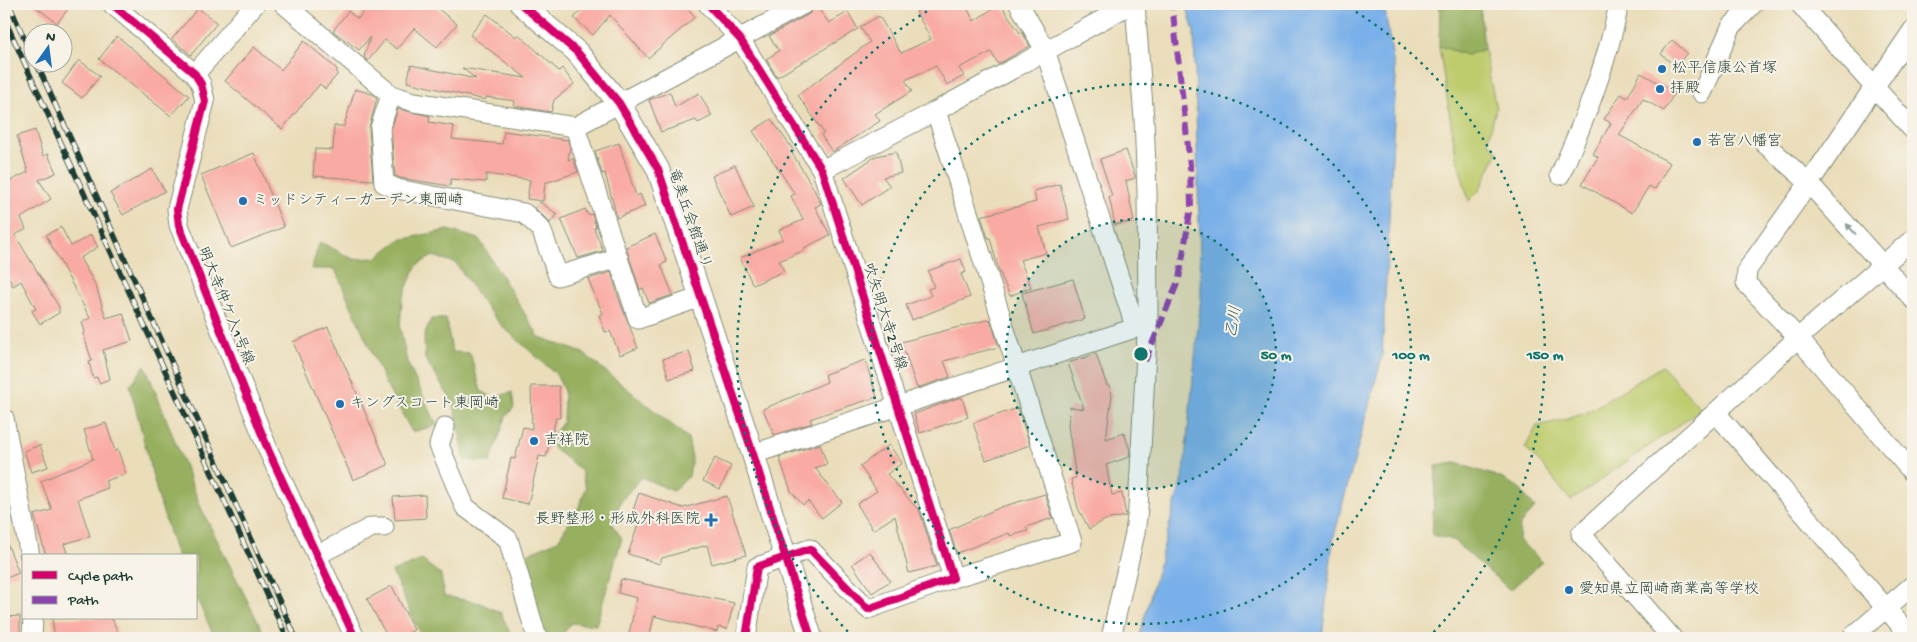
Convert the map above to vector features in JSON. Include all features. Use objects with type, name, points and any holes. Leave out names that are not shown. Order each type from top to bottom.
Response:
[{"type":"street","name":"明大寺仲ケ入1号線","points":[[112,4],[195,74],[201,84],[205,101],[177,209],[180,225],[270,452],[355,638]]},
{"type":"street","points":[[195,74],[255,4]]},
{"type":"street","points":[[284,4],[391,95],[414,102],[575,127],[804,4]]},
{"type":"street","name":"竜美丘会館通り","points":[[521,4],[577,52],[619,103],[658,169],[753,454],[784,558]]},
{"type":"street","name":"吹矢明大寺2号線","points":[[708,4],[740,39],[822,170],[953,578]]},
{"type":"street","points":[[1019,4],[1045,50],[1141,325]]},
{"type":"street","points":[[822,170],[936,111],[1130,4]]},
{"type":"street","points":[[1111,638],[1135,534],[1138,509],[1141,325],[1147,191],[1144,119],[1135,4]]},
{"type":"street","points":[[1560,175],[1584,120],[1609,50],[1619,4]]},
{"type":"street","points":[[1702,93],[1731,27],[1753,4]]},
{"type":"street","points":[[1800,4],[1913,130]]},
{"type":"street","points":[[1913,30],[1810,183],[1748,270],[1746,283],[1798,338],[1913,474]]},
{"type":"street","points":[[391,95],[380,128],[384,183],[397,189],[524,213],[541,228],[558,276],[618,258]]},
{"type":"street","points":[[746,638],[757,568],[810,549],[868,609],[953,578],[1072,542],[936,111]]},
{"type":"street","points":[[575,127],[638,319],[701,297]]},
{"type":"street","points":[[1764,143],[1810,183],[1913,299]]},
{"type":"street","points":[[1672,638],[1581,534],[1798,338],[1913,239]]},
{"type":"street","points":[[753,454],[1141,325]]},
{"type":"street","points":[[1716,413],[1912,638]]},
{"type":"street","points":[[4,418],[30,554]]},
{"type":"street","points":[[445,427],[439,444],[465,507],[508,539],[537,638]]},
{"type":"street","points":[[317,555],[372,527],[384,527]]},
{"type":"street","points":[[784,558],[811,638]]},
{"type":"street","points":[[1851,638],[1913,585]]},
{"type":"street","points":[[32,638],[33,620]]},
{"type":"green space","points":[[1440,4],[1480,4],[1484,49],[1467,55],[1439,46]]},
{"type":"green space","points":[[1439,46],[1467,55],[1484,49],[1496,108],[1488,141],[1498,152],[1479,191],[1469,201],[1456,156]]},
{"type":"green space","points":[[448,230],[479,239],[539,337],[583,353],[688,438],[692,458],[689,476],[673,491],[641,477],[621,501],[612,525],[622,538],[596,625],[571,623],[560,638],[541,638],[514,563],[531,552],[558,540],[579,507],[586,488],[581,470],[553,448],[553,435],[563,422],[564,391],[556,374],[502,326],[482,302],[456,263],[433,256],[417,265],[402,300],[400,328],[407,362],[437,425],[412,432],[386,385],[335,269],[311,269],[320,242],[353,259],[376,258],[399,240]]},
{"type":"green space","points":[[431,319],[446,319],[452,352],[470,353],[481,391],[494,398],[512,392],[514,407],[506,417],[490,462],[465,460],[454,404],[425,359],[424,336]]},
{"type":"green space","points":[[145,365],[202,510],[266,638],[215,638],[198,601],[198,554],[176,554],[158,496],[130,386]]},
{"type":"green space","points":[[1662,366],[1701,409],[1571,501],[1542,465],[1525,448],[1537,426],[1586,413]]},
{"type":"green space","points":[[1456,463],[1499,477],[1518,487],[1535,508],[1520,524],[1519,540],[1542,562],[1510,590],[1453,540],[1432,535],[1436,466]]},
{"type":"green space","points":[[422,560],[441,575],[444,596],[480,603],[501,613],[512,638],[420,638],[419,631],[392,572]]},
{"type":"water","name":"乙川","points":[[1186,4],[1384,4],[1396,79],[1382,357],[1333,540],[1322,638],[1139,638],[1184,471],[1201,296],[1194,32]]},
{"type":"building","points":[[32,4],[72,4],[58,22]]},
{"type":"building","points":[[369,4],[404,4],[412,10],[416,4],[432,4],[457,24],[437,47],[414,28],[397,49],[385,40],[368,61],[364,57],[370,37],[359,50],[333,31],[348,11],[358,19]]},
{"type":"building","points":[[586,4],[684,4],[695,17],[648,58],[610,15],[593,35],[574,18]]},
{"type":"building","points":[[815,4],[829,23],[848,12],[858,29],[777,77],[766,59],[779,51],[769,36],[809,14],[814,9]]},
{"type":"building","points":[[933,4],[965,4],[974,21],[1000,4],[1020,33],[1022,32],[1030,46],[998,64],[991,52],[959,68],[964,76],[947,85],[936,66],[905,80],[912,91],[875,114],[880,121],[832,152],[821,135],[824,133],[798,95],[870,42],[860,27],[879,16],[901,53],[931,39],[916,12]]},
{"type":"building","points":[[198,8],[217,23],[191,55],[172,39]]},
{"type":"building","points":[[487,14],[516,37],[518,34],[559,71],[562,68],[574,84],[554,100],[551,112],[514,106],[515,101],[486,97],[485,100],[407,82],[411,65],[476,79],[462,68],[526,78],[470,35]]},
{"type":"building","points":[[117,36],[189,96],[171,116],[99,59]]},
{"type":"building","points":[[1672,40],[1687,53],[1676,67],[1661,54]]},
{"type":"building","points":[[304,41],[337,69],[337,75],[325,89],[320,84],[282,129],[225,81],[254,47],[281,70]]},
{"type":"building","points":[[79,60],[100,76],[82,98],[62,83],[72,72]]},
{"type":"building","points":[[1641,73],[1675,92],[1664,111],[1643,99],[1619,135],[1670,163],[1655,189],[1649,186],[1632,213],[1582,184],[1598,157],[1593,154],[1611,123],[1604,119],[1621,94],[1627,98]]},
{"type":"building","points":[[355,89],[372,94],[377,98],[369,128],[373,180],[313,176],[315,149],[333,150],[334,126],[344,126]]},
{"type":"building","points":[[670,92],[675,107],[699,93],[712,116],[698,123],[696,120],[661,132],[649,100]]},
{"type":"building","points":[[398,109],[430,116],[429,122],[454,126],[452,139],[502,144],[504,131],[568,140],[570,147],[568,160],[573,158],[578,172],[545,183],[543,201],[527,199],[530,180],[486,174],[486,182],[451,179],[450,186],[400,178],[395,176],[391,129]]},
{"type":"building","points":[[771,119],[794,151],[792,153],[814,189],[821,204],[815,207],[830,235],[804,248],[805,250],[779,261],[784,271],[753,285],[740,258],[783,239],[779,230],[803,220],[791,196],[795,194],[753,131]]},
{"type":"building","points":[[35,130],[43,156],[48,154],[56,173],[39,180],[51,199],[21,218],[26,229],[15,235],[59,307],[59,313],[40,324],[32,311],[36,309],[21,281],[13,286],[4,269],[4,184],[28,172],[17,136]]},
{"type":"building","points":[[619,143],[636,196],[640,194],[645,206],[617,218],[605,173],[602,174],[595,151]]},
{"type":"building","points":[[1126,150],[1135,176],[1135,178],[1126,181],[1134,221],[1115,225],[1109,196],[1112,196],[1100,159]]},
{"type":"building","points":[[896,152],[901,173],[883,177],[890,186],[862,205],[844,178],[876,156]]},
{"type":"building","name":"ミッドシティーガーデン東岡崎","points":[[254,153],[284,227],[231,248],[201,175]]},
{"type":"building","points":[[735,165],[754,207],[731,217],[712,176]]},
{"type":"building","points":[[152,169],[165,191],[123,215],[110,193]]},
{"type":"building","points":[[1060,184],[1069,219],[1039,227],[1046,253],[1020,260],[1031,287],[1010,296],[999,271],[990,238],[988,238],[981,216],[1036,202],[1034,191]]},
{"type":"building","points":[[540,202],[557,214],[550,223],[535,208]]},
{"type":"building","points":[[585,209],[588,215],[592,214],[596,227],[594,228],[603,251],[578,258],[561,219]]},
{"type":"building","points":[[61,227],[71,246],[91,235],[98,247],[80,258],[96,286],[106,318],[123,313],[132,341],[103,350],[110,379],[99,383],[97,377],[93,378],[89,362],[92,361],[83,333],[85,332],[82,322],[90,318],[46,235]]},
{"type":"building","points":[[655,234],[667,262],[661,265],[673,295],[649,303],[643,288],[640,290],[626,247]]},
{"type":"building","points":[[961,259],[966,272],[961,274],[970,297],[912,320],[906,305],[931,296],[928,289],[934,287],[928,271]]},
{"type":"building","points":[[611,272],[619,299],[638,348],[620,355],[610,331],[605,332],[599,315],[603,314],[588,279]]},
{"type":"building","points":[[1073,279],[1085,319],[1034,334],[1022,293]]},
{"type":"building","points":[[990,319],[999,347],[944,361],[950,377],[917,388],[901,342]]},
{"type":"building","name":"キングスコート東岡崎","points":[[328,327],[388,465],[353,480],[293,342]]},
{"type":"building","points":[[689,351],[695,371],[669,379],[663,359]]},
{"type":"building","points":[[1096,354],[1112,395],[1106,439],[1124,433],[1130,450],[1129,457],[1106,465],[1112,495],[1122,493],[1126,516],[1105,520],[1089,529],[1078,508],[1071,479],[1076,478],[1068,426],[1070,407],[1084,409],[1068,363]]},
{"type":"building","points":[[865,360],[877,397],[810,419],[812,423],[774,435],[763,409],[827,382],[825,374]]},
{"type":"building","points":[[531,386],[559,386],[560,418],[556,418],[546,457],[539,456],[528,504],[502,498],[511,458],[515,459],[523,427],[532,429]]},
{"type":"building","points":[[962,398],[968,417],[920,433],[914,414]]},
{"type":"building","points":[[1018,408],[1030,445],[986,460],[973,423]]},
{"type":"building","points":[[106,423],[115,451],[118,450],[126,474],[105,481],[108,488],[78,499],[90,536],[64,544],[67,554],[45,554],[34,515],[52,510],[41,481],[93,459],[84,430]]},
{"type":"building","points":[[820,444],[827,464],[815,468],[842,502],[822,518],[808,501],[803,505],[791,491],[779,457]]},
{"type":"building","points":[[40,445],[48,467],[31,472],[24,451]]},
{"type":"building","points":[[889,445],[902,463],[887,474],[920,512],[937,566],[909,573],[895,516],[873,530],[857,504],[877,491],[860,466]]},
{"type":"building","points":[[715,458],[731,466],[720,489],[703,481]]},
{"type":"building","points":[[639,493],[683,508],[727,496],[746,555],[712,564],[707,545],[662,558],[660,564],[628,554],[639,522],[630,519]]},
{"type":"building","points":[[1045,494],[1053,518],[1026,527],[1028,531],[1010,536],[1009,533],[957,553],[949,530],[1001,507]]},
{"type":"building","points":[[425,495],[426,518],[395,520],[393,497]]},
{"type":"building","points":[[4,536],[19,573],[4,579]]},
{"type":"building","points":[[870,552],[890,581],[872,593],[852,564]]},
{"type":"building","points":[[621,579],[734,603],[727,629],[718,627],[717,632],[654,616],[649,638],[628,638],[637,598],[618,593]]},
{"type":"building","points":[[392,586],[414,630],[398,638],[388,638],[367,599]]},
{"type":"building","points":[[20,616],[20,638],[4,638],[4,617]]},
{"type":"building","points":[[52,620],[113,620],[120,638],[55,638]]},
{"type":"railway","points":[[9,4],[22,33]]},
{"type":"railway","points":[[4,18],[287,638]]},
{"type":"railway","points":[[41,72],[296,638]]},
{"type":"marked path","points":[[1145,361],[1179,279],[1191,207],[1190,165],[1172,4]]},
{"type":"cycle path","points":[[112,4],[195,74],[201,84],[205,101],[177,209],[179,225],[269,452],[355,638]]},
{"type":"cycle path","points":[[521,4],[577,52],[619,103],[658,169],[753,454],[811,638]]},
{"type":"cycle path","points":[[708,4],[740,39],[822,170],[953,578],[868,609],[810,549],[757,567],[746,638]]},
{"type":"place","name":"松平信康公首塚","points":[[1662,69]]},
{"type":"place","name":"拝殿","points":[[1660,89]]},
{"type":"place","name":"若宮八幡宮","points":[[1697,142]]},
{"type":"place","name":"ミッドシティーガーデン東岡崎","points":[[243,201]]},
{"type":"place","name":"キングスコート東岡崎","points":[[340,404]]},
{"type":"place","name":"吉祥院","points":[[534,441]]},
{"type":"place","name":"長野整形・形成外科医院","points":[[711,520]]},
{"type":"place","name":"愛知県立岡崎商業高等学校","points":[[1569,590]]}]
